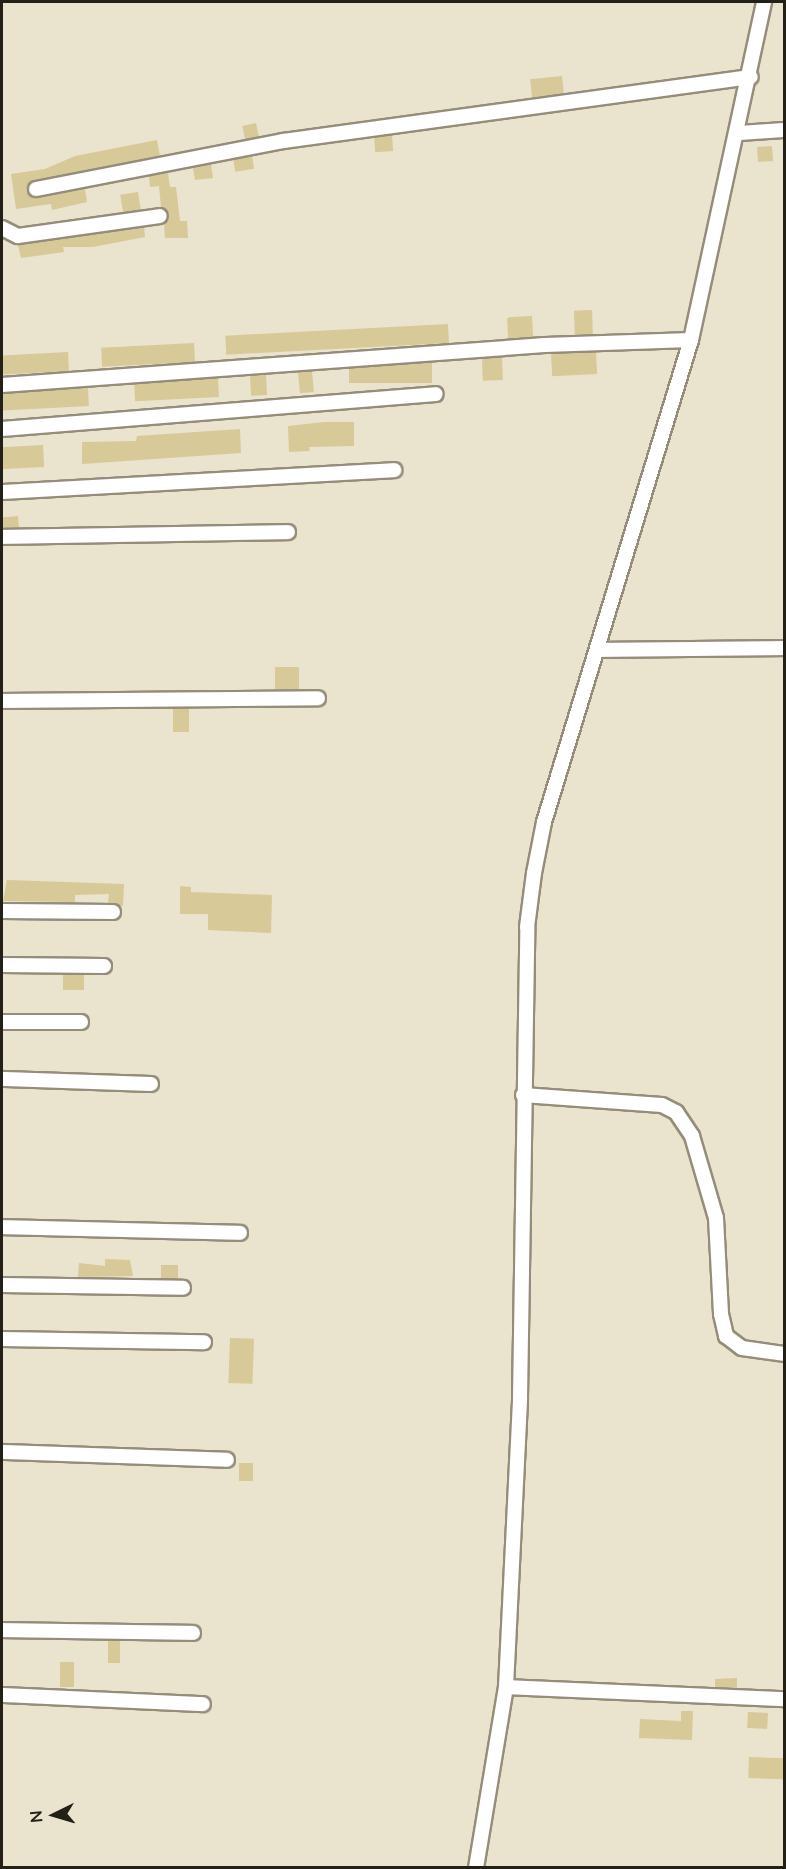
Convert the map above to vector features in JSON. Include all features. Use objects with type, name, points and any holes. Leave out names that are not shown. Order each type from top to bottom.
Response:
[{"type":"street","points":[[476,1868],[506,1687],[520,1398],[527,927],[534,873],[544,822],[691,340],[739,133],[747,78],[764,2]]},
{"type":"street","points":[[36,189],[283,141],[724,79],[747,78]]},
{"type":"street","points":[[739,133],[784,130]]},
{"type":"street","points":[[2,228],[18,236],[160,216]]},
{"type":"street","points":[[2,385],[660,339],[691,340]]},
{"type":"street","points":[[2,429],[436,394]]},
{"type":"street","points":[[2,492],[394,470]]},
{"type":"street","points":[[2,537],[288,532]]},
{"type":"street","points":[[597,650],[784,648]]},
{"type":"street","points":[[2,701],[318,698]]},
{"type":"street","points":[[2,911],[113,912]]},
{"type":"street","points":[[2,965],[104,966]]},
{"type":"street","points":[[2,1022],[81,1022]]},
{"type":"street","points":[[2,1079],[151,1084]]},
{"type":"street","points":[[523,1095],[662,1105],[676,1112],[692,1136],[716,1218],[726,1336],[742,1348],[784,1354]]},
{"type":"street","points":[[2,1227],[240,1233]]},
{"type":"street","points":[[2,1285],[183,1288]]},
{"type":"street","points":[[2,1338],[204,1342]]},
{"type":"street","points":[[2,1452],[227,1460]]},
{"type":"street","points":[[2,1630],[193,1634]]},
{"type":"street","points":[[506,1687],[784,1699]]},
{"type":"street","points":[[2,1695],[203,1704]]},
{"type":"building","points":[[562,76],[564,94],[532,97],[530,79]]},
{"type":"building","points":[[256,123],[259,137],[245,140],[242,126]]},
{"type":"building","points":[[392,135],[393,151],[375,152],[374,136]]},
{"type":"building","points":[[157,140],[160,156],[34,180],[27,187],[30,195],[37,198],[85,189],[87,202],[52,210],[51,204],[16,209],[11,174],[45,169],[75,156]]},
{"type":"building","points":[[772,146],[773,161],[758,162],[757,147]]},
{"type":"building","points":[[252,156],[254,169],[235,172],[233,159]]},
{"type":"building","points":[[211,164],[213,178],[195,180],[193,168]]},
{"type":"building","points":[[168,173],[170,187],[176,187],[180,221],[187,221],[188,238],[165,238],[164,224],[169,214],[161,207],[159,186],[150,187],[149,176]]},
{"type":"building","points":[[138,192],[141,210],[123,213],[120,195]]},
{"type":"building","points":[[144,227],[145,237],[93,247],[63,247],[64,252],[21,258],[18,245]]},
{"type":"building","points":[[592,310],[593,334],[575,335],[574,311]]},
{"type":"building","points":[[532,316],[533,337],[508,338],[507,317]]},
{"type":"building","points":[[448,324],[449,343],[226,355],[225,336]]},
{"type":"building","points":[[194,343],[195,362],[102,367],[101,348]]},
{"type":"building","points":[[68,352],[69,371],[3,374],[2,355]]},
{"type":"building","points":[[596,352],[597,374],[552,376],[551,354]]},
{"type":"building","points":[[502,357],[503,380],[483,381],[482,358]]},
{"type":"building","points":[[349,362],[432,362],[432,383],[349,383]]},
{"type":"building","points":[[312,371],[314,392],[300,393],[298,372]]},
{"type":"building","points":[[266,375],[267,395],[251,396],[250,376]]},
{"type":"building","points":[[218,378],[219,397],[135,401],[134,382]]},
{"type":"building","points":[[88,388],[89,406],[3,410],[2,393]]},
{"type":"building","points":[[324,422],[354,422],[354,446],[309,447],[310,451],[289,452],[288,426]]},
{"type":"building","points":[[240,429],[241,453],[82,464],[82,442],[136,441],[137,436]]},
{"type":"building","points":[[43,445],[44,467],[3,469],[2,447]]},
{"type":"building","points":[[18,516],[19,528],[3,529],[2,517]]},
{"type":"building","points":[[275,667],[299,667],[299,689],[275,689]]},
{"type":"building","points":[[173,708],[189,708],[189,732],[173,732]]},
{"type":"building","points":[[7,880],[124,884],[123,906],[108,903],[109,894],[75,895],[75,902],[3,901]]},
{"type":"building","points":[[180,886],[191,887],[191,892],[272,895],[271,933],[208,930],[208,914],[180,914]]},
{"type":"building","points":[[63,975],[84,975],[84,990],[63,990]]},
{"type":"building","points":[[105,1259],[130,1260],[133,1276],[78,1277],[79,1263],[105,1266]]},
{"type":"building","points":[[161,1265],[178,1265],[178,1279],[161,1279]]},
{"type":"building","points":[[230,1338],[254,1339],[252,1384],[228,1383]]},
{"type":"building","points":[[239,1463],[253,1463],[253,1481],[239,1481]]},
{"type":"building","points":[[108,1641],[120,1641],[120,1663],[108,1663]]},
{"type":"building","points":[[60,1662],[74,1662],[74,1687],[60,1687]]},
{"type":"building","points":[[737,1678],[737,1688],[715,1687],[715,1679]]},
{"type":"building","points":[[681,1711],[693,1711],[692,1740],[639,1738],[640,1719],[681,1721]]},
{"type":"building","points":[[748,1712],[768,1713],[767,1729],[747,1728]]},
{"type":"building","points":[[749,1757],[784,1758],[783,1779],[748,1778]]}]
